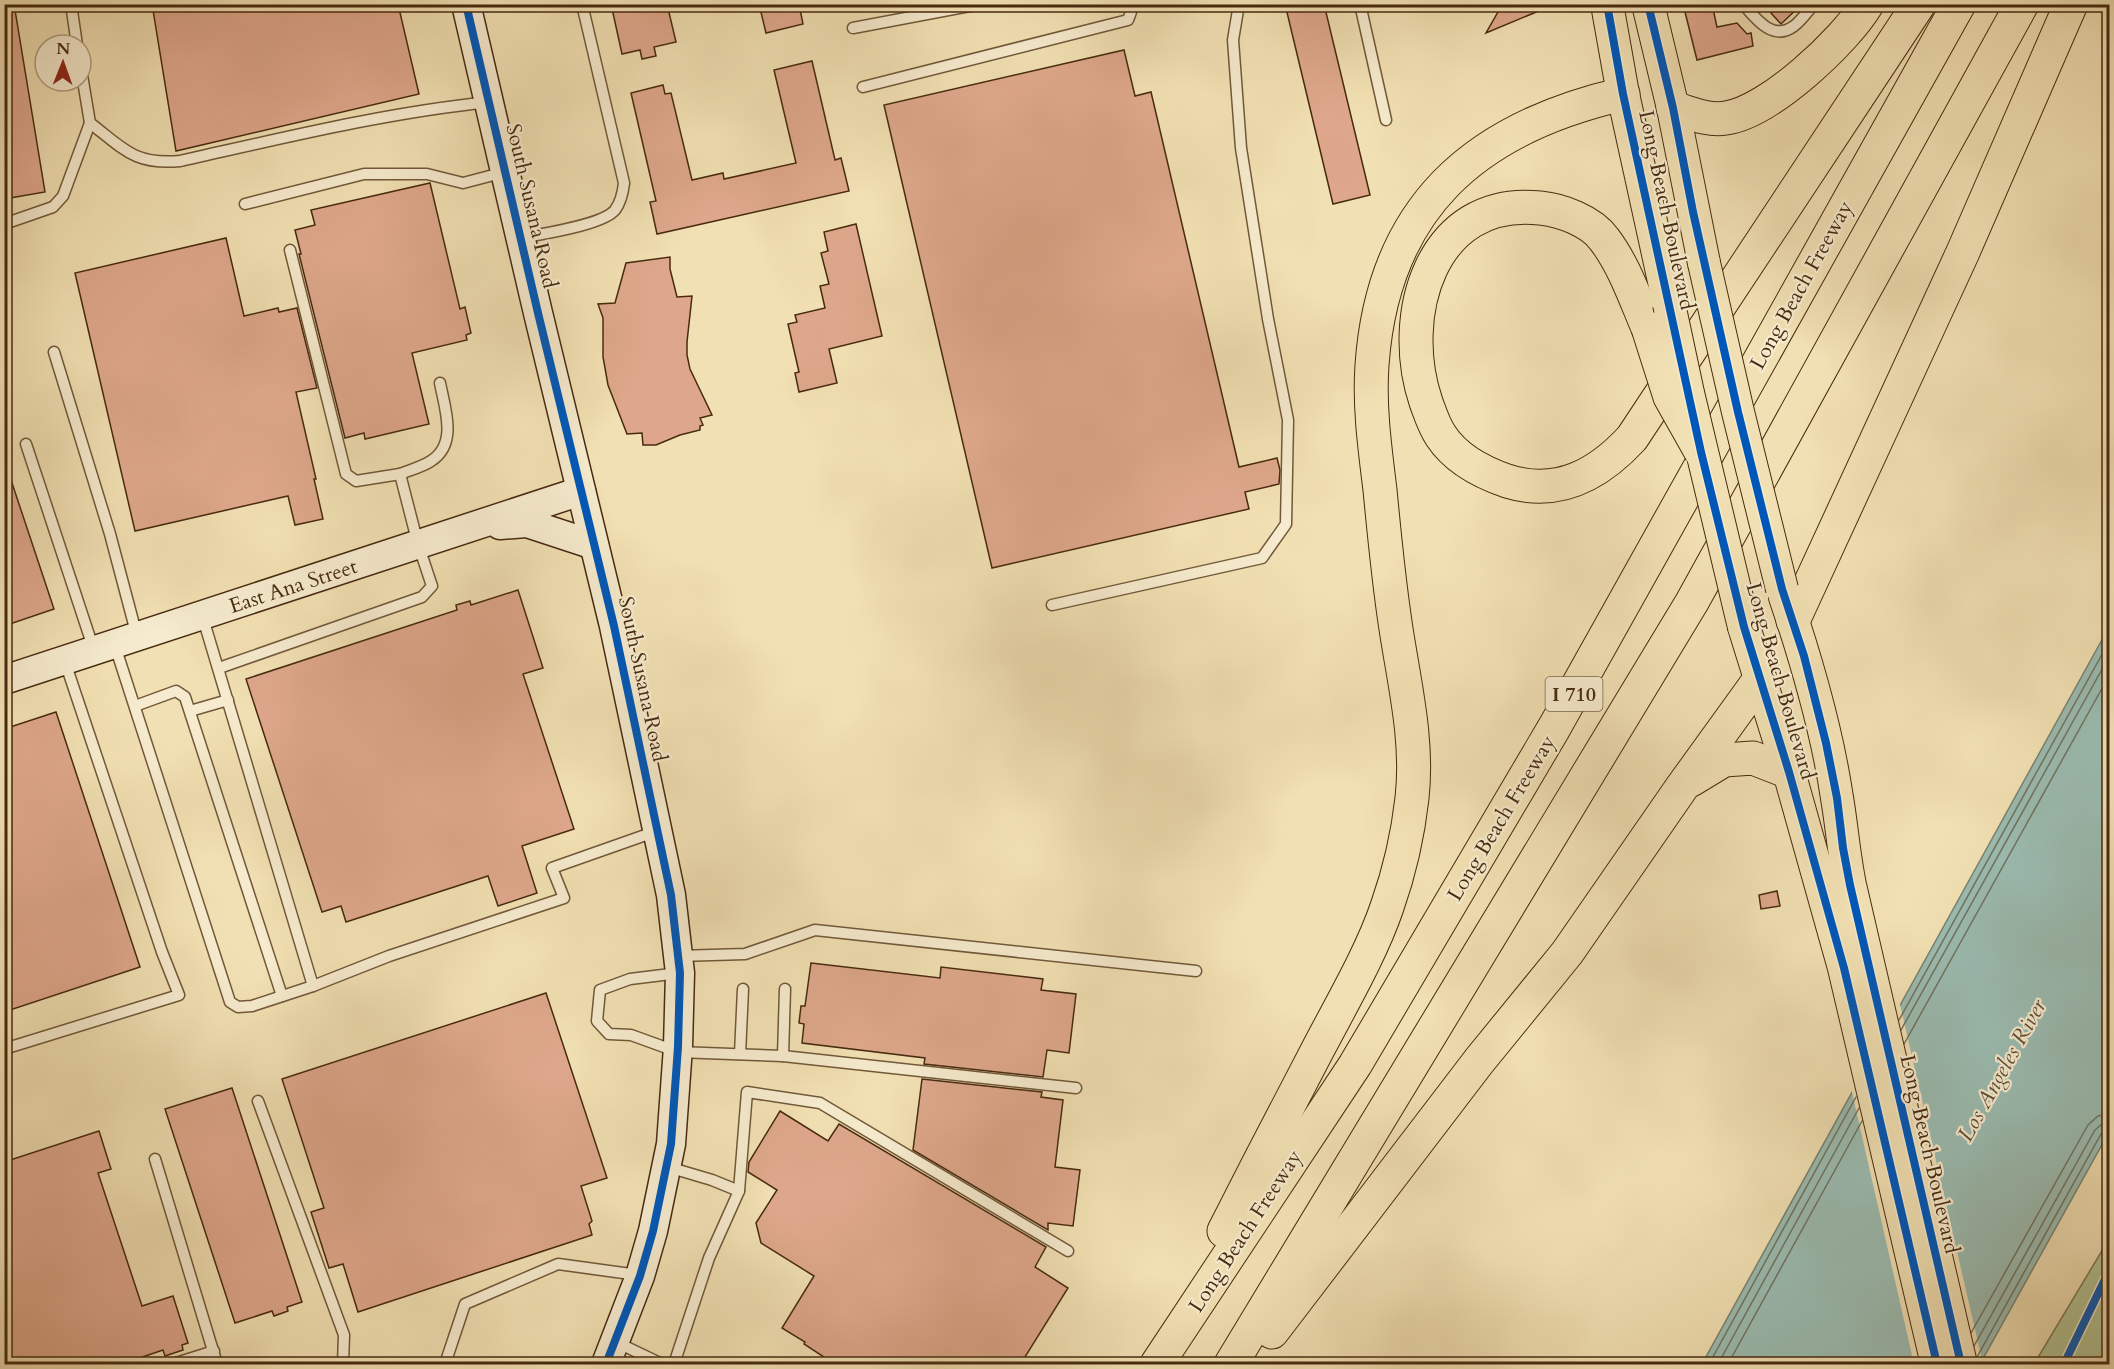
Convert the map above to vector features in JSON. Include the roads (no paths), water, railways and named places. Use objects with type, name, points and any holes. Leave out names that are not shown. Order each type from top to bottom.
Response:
[{"type":"highway","points":[[1673,108],[1710,119],[1729,118],[1749,111],[1780,92],[1810,68],[1838,41],[1867,4]]},
{"type":"highway","points":[[1701,452],[1670,397],[1648,328],[1622,270],[1603,237],[1578,220],[1548,209],[1525,206],[1504,208],[1485,214],[1465,226],[1437,255],[1425,285],[1417,318],[1415,342],[1416,365],[1430,414],[1440,435],[1455,452],[1472,465],[1493,476],[1514,483],[1563,484],[1584,478],[1601,468],[1632,438],[1919,4]]},
{"type":"highway","name":"Long Beach Freeway","points":[[1156,1365],[1355,1065],[1548,739],[1959,4]]},
{"type":"highway","name":"I 710","points":[[1231,1365],[1692,602],[2022,4]]},
{"type":"highway","points":[[1793,621],[1963,252],[2071,4]]},
{"type":"highway","points":[[1156,1365],[1357,972],[1386,908],[1401,856],[1412,798],[1413,755],[1408,705],[1394,616],[1371,408],[1372,366],[1377,322],[1399,249],[1417,217],[1438,190],[1486,149],[1552,116],[1623,94]]},
{"type":"highway","points":[[1248,1365],[1479,1061],[1567,953],[1682,787],[1760,680]]},
{"type":"highway","points":[[1682,787],[1708,768],[1724,760],[1753,758],[1789,772]]},
{"type":"main road","name":"Long Beach Boulevard","points":[[1606,4],[1623,94],[1701,452],[1744,627],[1789,772],[1856,965],[1961,1365]]},
{"type":"main road","name":"Long Beach Boulevard","points":[[1648,4],[1673,108],[1698,270],[1738,412],[1782,590],[1804,656],[1826,742],[1837,798],[1856,965],[1937,1365]]},
{"type":"main road","points":[[1623,94],[1650,104],[1656,112],[1698,270]]},
{"type":"main road","points":[[1760,680],[1793,621]]},
{"type":"street","name":"South Susana Road","points":[[466,4],[614,626],[671,895],[679,965],[678,1052],[671,1144],[653,1231],[640,1276],[611,1353]]},
{"type":"street","name":"East Ana Street","points":[[4,680],[581,491]]},
{"type":"street","points":[[468,528],[527,523],[594,545]]},
{"type":"lane","points":[[71,4],[75,33]]},
{"type":"lane","points":[[520,238],[591,223],[614,211],[623,195],[624,183],[582,4]]},
{"type":"lane","points":[[853,28],[980,4]]},
{"type":"lane","points":[[863,87],[1128,20],[1131,4]]},
{"type":"lane","points":[[1052,605],[1262,558],[1286,524],[1288,420],[1268,319],[1241,148],[1233,40],[1239,4]]},
{"type":"lane","points":[[1359,4],[1386,120]]},
{"type":"lane","points":[[1743,4],[1765,28],[1781,32],[1794,26],[1814,4]]},
{"type":"lane","points":[[4,224],[53,207],[63,196],[90,123],[85,93]]},
{"type":"lane","points":[[90,123],[132,156],[165,162],[376,118],[489,102]]},
{"type":"lane","points":[[245,204],[364,174],[427,174],[463,183],[505,172]]},
{"type":"lane","points":[[290,250],[346,474],[356,481],[400,474],[432,461],[444,446],[449,426],[440,383]]},
{"type":"lane","points":[[54,352],[110,534],[115,644]]},
{"type":"lane","points":[[26,444],[115,644],[230,1002],[238,1007],[252,1006],[313,986],[389,956],[564,898],[552,868],[657,831]]},
{"type":"lane","points":[[219,668],[422,597],[432,586],[418,544],[400,474]]},
{"type":"lane","points":[[202,615],[313,986]]},
{"type":"lane","points":[[4,1049],[179,995],[162,952],[64,660]]},
{"type":"lane","points":[[135,706],[176,691],[185,697],[282,996]]},
{"type":"lane","points":[[190,711],[228,700]]},
{"type":"lane","points":[[1076,1088],[783,1056],[678,1052],[631,1035],[609,1034],[597,1021],[600,990],[679,965],[745,954],[816,930],[1196,971]]},
{"type":"lane","points":[[740,1054],[743,989]]},
{"type":"lane","points":[[783,1056],[785,989]]},
{"type":"lane","points":[[674,1365],[709,1258],[738,1191],[747,1092],[820,1103],[1068,1251]]},
{"type":"lane","points":[[258,1101],[344,1335],[343,1365]]},
{"type":"lane","points":[[155,1158],[217,1365]]},
{"type":"lane","points":[[666,1166],[712,1180],[738,1191]]},
{"type":"lane","points":[[445,1365],[465,1304],[558,1264],[640,1276]]},
{"type":"lane","points":[[172,1365],[214,1351]]},
{"type":"lane","points":[[611,1353],[662,1365]]},
{"type":"water","name":"Los Angeles River","points":[[2109,627],[2109,1132],[1980,1364],[1702,1364]]}]
